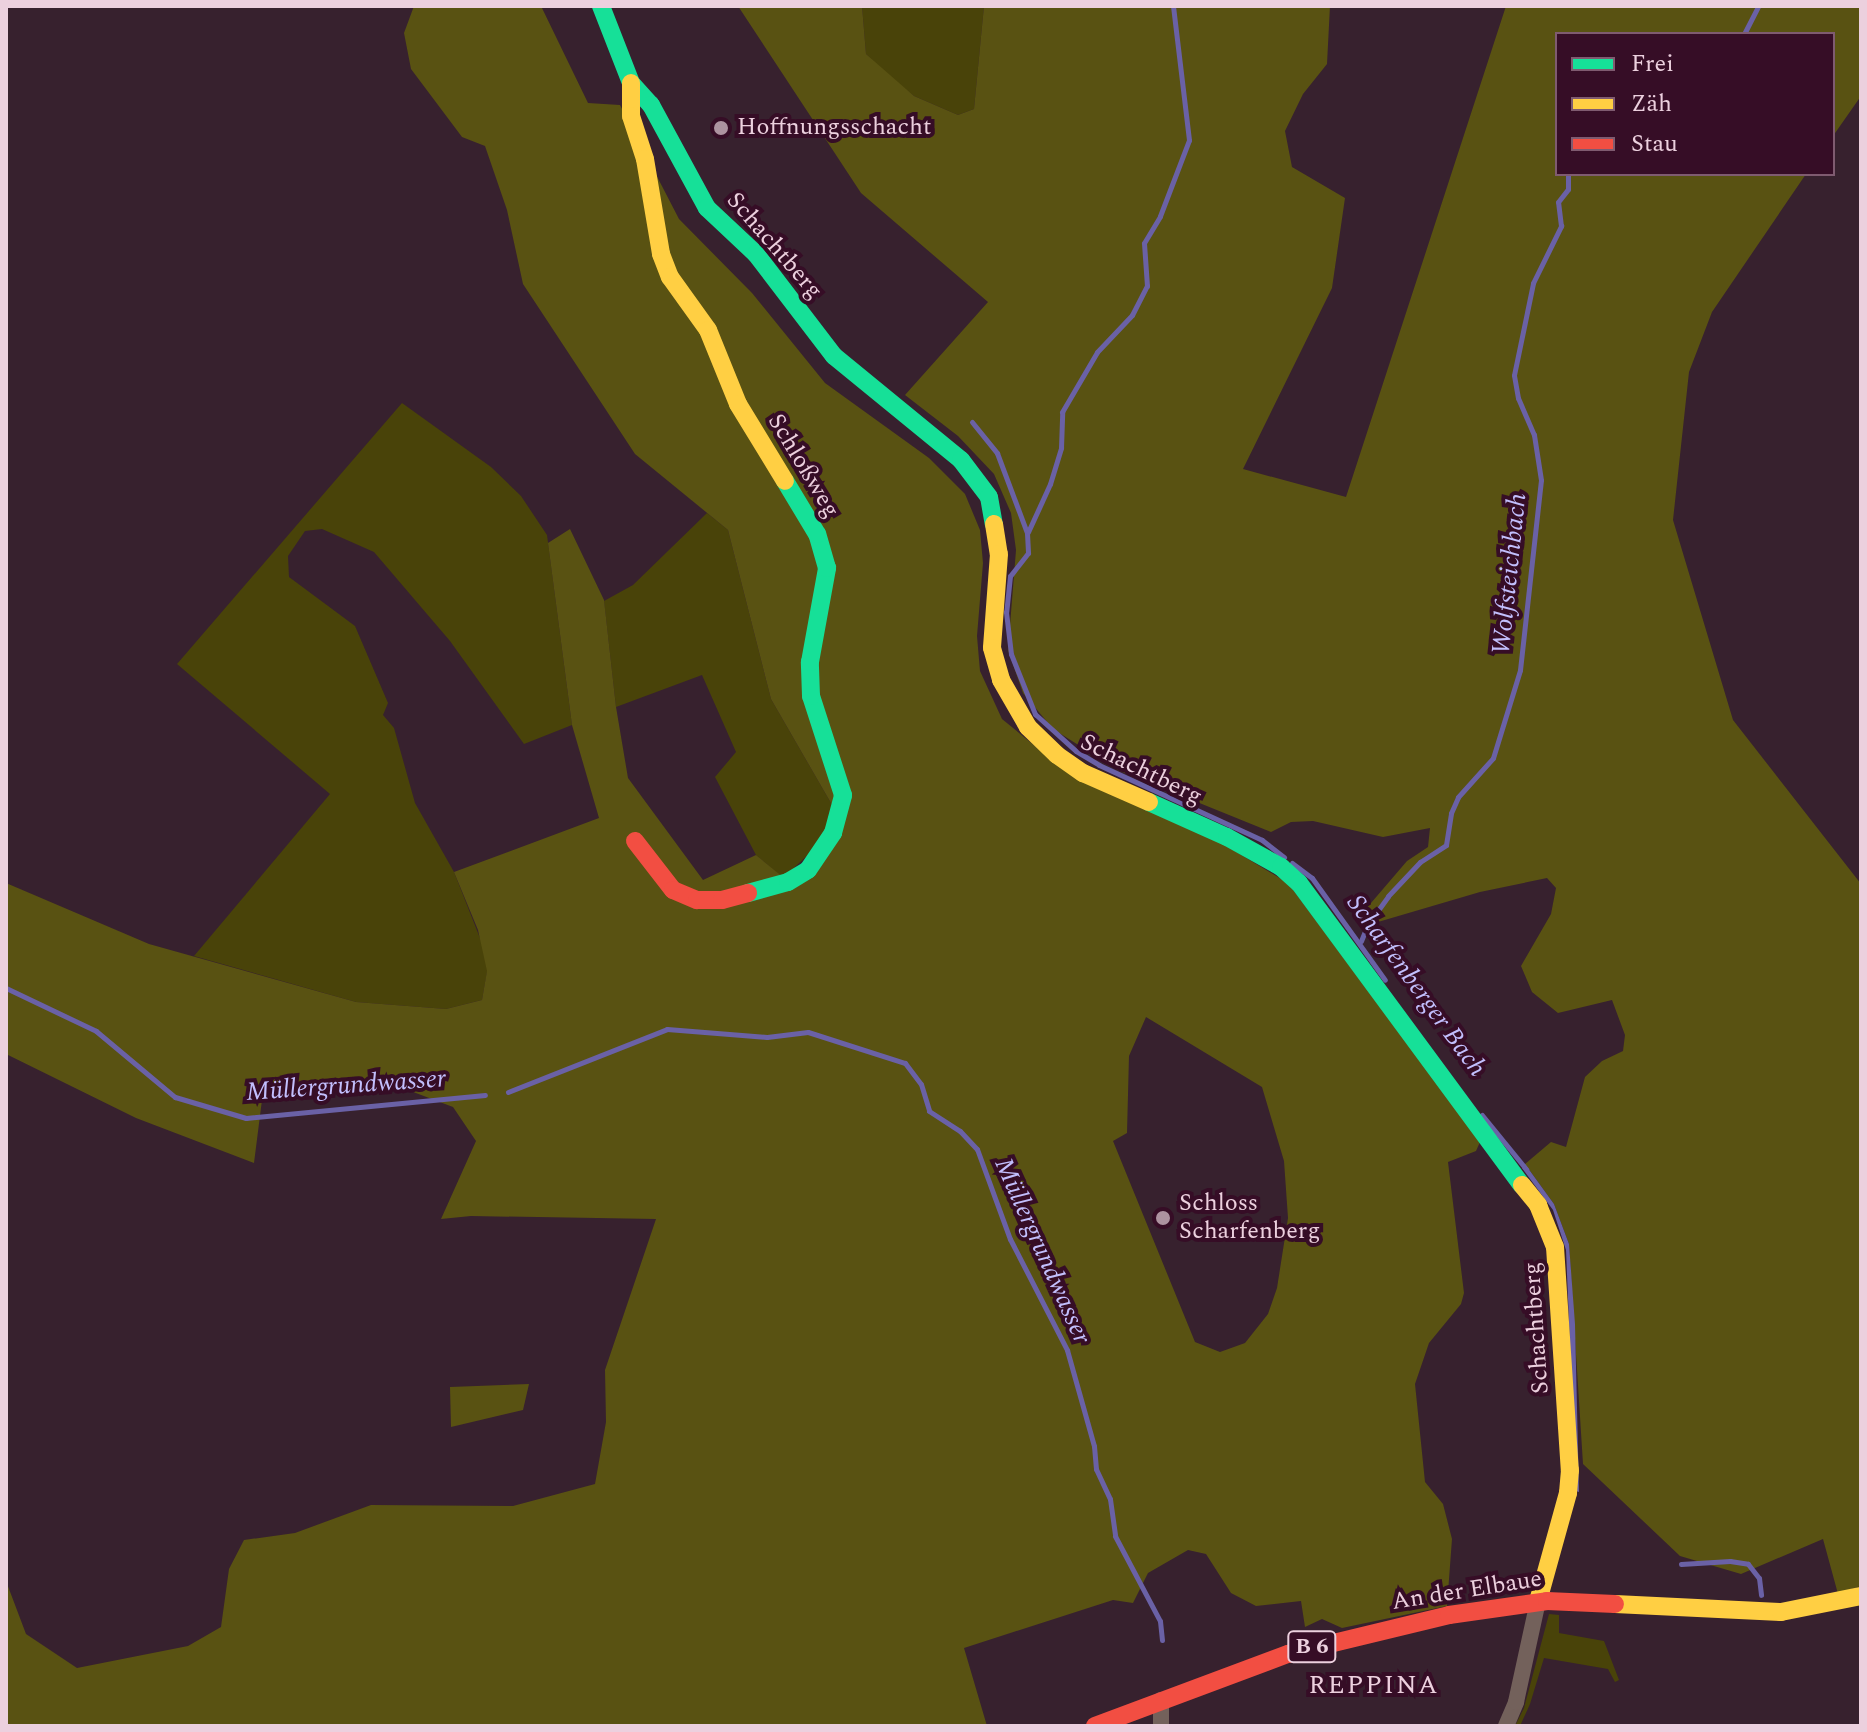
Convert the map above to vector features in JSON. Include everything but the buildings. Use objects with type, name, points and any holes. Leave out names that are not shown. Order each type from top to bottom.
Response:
[{"type":"street","name":"Schachtberg","points":[[601,6],[631,83],[651,105],[707,208],[756,254],[834,356],[961,460],[989,497],[999,554],[992,648],[1001,680],[1028,727],[1057,755],[1083,773],[1227,837],[1270,861],[1299,883],[1425,1050],[1492,1149],[1538,1205],[1555,1247],[1559,1274],[1570,1470],[1547,1601]]},
{"type":"street","name":"Schloßweg","points":[[631,83],[631,116],[645,159],[661,254],[670,277],[708,330],[738,404],[817,534],[827,568],[810,662],[811,696],[843,795],[833,833],[808,870],[788,882],[737,897],[697,900],[673,890],[635,841]]},
{"type":"street","name":"An der Elbaue","points":[[1095,1726],[1288,1654],[1357,1635],[1547,1601],[1781,1612],[1861,1596]]},
{"type":"street","points":[[1506,1726],[1547,1601]]},
{"type":"street","points":[[1161,1700],[1161,1726]]},
{"type":"shaded area","points":[[414,6],[541,6],[588,103],[620,105],[679,219],[752,293],[825,383],[929,458],[965,494],[980,530],[983,563],[977,636],[980,671],[1002,719],[1052,760],[1218,841],[1288,883],[1480,1142],[1476,1151],[1448,1162],[1464,1293],[1461,1304],[1429,1343],[1415,1384],[1425,1482],[1443,1504],[1452,1539],[1447,1606],[1342,1628],[1322,1619],[1305,1627],[1301,1601],[1256,1606],[1231,1593],[1206,1554],[1188,1550],[1148,1573],[1133,1603],[1113,1600],[964,1648],[987,1726],[6,1726],[6,1581],[26,1634],[77,1668],[188,1646],[221,1627],[229,1569],[244,1540],[295,1533],[371,1505],[513,1506],[595,1484],[606,1422],[605,1370],[656,1219],[471,1216],[441,1219],[476,1141],[453,1107],[384,1081],[305,1099],[262,1100],[254,1163],[136,1118],[6,1054],[6,883],[149,944],[356,1002],[446,1009],[482,1000],[487,971],[478,930],[454,872],[599,818],[572,725],[548,543],[570,529],[604,600],[616,707],[628,778],[703,880],[756,855],[784,878],[806,862],[835,810],[771,699],[728,530],[635,454],[523,284],[507,210],[485,146],[462,137],[411,69],[404,33]],"holes":[[[1146,1017],[1262,1087],[1284,1161],[1288,1218],[1277,1288],[1268,1314],[1245,1343],[1220,1352],[1195,1342],[1113,1141],[1127,1133],[1129,1056]]]},
{"type":"shaded area","points":[[738,6],[862,6],[866,54],[914,96],[958,115],[974,109],[984,6],[1330,6],[1327,64],[1303,94],[1285,131],[1292,167],[1345,198],[1332,288],[1243,469],[1346,497],[1506,6],[1861,6],[1861,96],[1835,133],[1835,32],[1555,32],[1555,176],[1805,176],[1712,312],[1689,372],[1673,520],[1733,720],[1861,884],[1861,1586],[1838,1594],[1823,1539],[1741,1574],[1680,1556],[1583,1464],[1569,1244],[1554,1204],[1525,1164],[1551,1142],[1566,1147],[1585,1077],[1602,1061],[1623,1051],[1625,1035],[1612,1000],[1558,1013],[1532,992],[1521,966],[1551,914],[1556,888],[1547,878],[1480,892],[1378,922],[1365,910],[1407,861],[1428,847],[1430,828],[1383,837],[1313,821],[1291,822],[1271,832],[1118,770],[1053,729],[1023,693],[1008,650],[1016,550],[1011,513],[994,474],[958,436],[905,395],[988,302],[861,193]]},
{"type":"shaded area","points":[[862,6],[984,6],[974,109],[958,115],[914,96],[890,77],[866,54]]},
{"type":"shaded area","points":[[402,403],[491,467],[521,496],[547,535],[572,725],[524,744],[450,641],[374,552],[322,529],[305,531],[288,556],[289,577],[355,626],[388,703],[383,715],[394,728],[415,803],[454,872],[489,961],[482,1000],[446,1009],[356,1002],[194,956],[330,794],[177,664]]},
{"type":"shaded area","points":[[707,513],[728,530],[771,699],[835,810],[823,841],[783,878],[756,855],[715,777],[736,752],[702,675],[616,707],[604,601],[633,585]]},
{"type":"shaded area","points":[[1525,1164],[1554,1204],[1569,1244],[1575,1324],[1579,1492],[1576,1491],[1566,1250],[1553,1210],[1522,1168]]},
{"type":"shaded area","points":[[529,1384],[523,1410],[451,1427],[450,1387]]},
{"type":"shaded area","points":[[1549,1614],[1559,1615],[1559,1633],[1604,1641],[1619,1680],[1615,1682],[1608,1669],[1544,1658],[1530,1704],[1520,1726],[1515,1726],[1524,1708]]},
{"type":"waterway","points":[[1028,532],[1050,484],[1061,448],[1062,412],[1097,352],[1132,315],[1147,286],[1144,243],[1160,216],[1189,140],[1173,6]]},
{"type":"waterway","name":"Wolfsteichbach","points":[[1745,32],[1758,6]]},
{"type":"waterway","name":"Wolfsteichbach","points":[[1361,941],[1368,924],[1388,896],[1420,862],[1446,845],[1451,813],[1458,797],[1493,758],[1520,670],[1541,480],[1534,435],[1518,398],[1514,375],[1533,283],[1561,226],[1558,202],[1568,189],[1568,176]]},
{"type":"waterway","name":"Scharfenberger Bach","points":[[972,422],[997,453],[1027,533],[1028,553],[1010,576],[1006,612],[1011,654],[1035,714],[1076,751],[1099,765],[1262,840],[1284,857]]},
{"type":"waterway","name":"Scharfenberger Bach","points":[[1292,863],[1312,878],[1385,980]]},
{"type":"waterway","name":"Müllergrundwasser","points":[[6,988],[96,1031],[175,1097],[246,1118],[485,1095]]},
{"type":"waterway","name":"Müllergrundwasser","points":[[508,1092],[667,1029],[767,1037],[808,1032],[905,1063],[921,1084],[929,1111],[960,1131],[977,1149],[1010,1239],[1067,1350],[1094,1446],[1096,1469],[1110,1499],[1115,1536],[1160,1621],[1162,1640]]},
{"type":"waterway","name":"Scharfenberger Bach","points":[[1482,1115],[1526,1169]]},
{"type":"waterway","points":[[1681,1564],[1730,1561],[1748,1564],[1759,1578],[1761,1595]]},
{"type":"traffic: fast","points":[[601,6],[631,83],[651,105],[707,208],[756,254],[834,356],[961,460],[989,497],[994,524]]},
{"type":"traffic: fast","points":[[748,893],[788,882],[808,870],[833,833],[843,795],[811,696],[810,662],[827,568],[817,534],[785,481]]},
{"type":"traffic: fast","points":[[1149,802],[1227,837],[1281,867],[1299,883],[1522,1185]]},
{"type":"traffic: slow","points":[[631,83],[631,116],[645,159],[661,254],[670,277],[708,330],[738,404],[785,481]]},
{"type":"traffic: slow","points":[[994,524],[999,554],[992,648],[1001,680],[1028,727],[1057,755],[1083,773],[1149,802]]},
{"type":"traffic: slow","points":[[1522,1185],[1538,1205],[1555,1247],[1570,1470],[1568,1493],[1538,1601]]},
{"type":"traffic: slow","points":[[1615,1604],[1781,1612],[1861,1596]]},
{"type":"traffic: jam","points":[[635,841],[673,890],[697,900],[722,900],[748,893]]},
{"type":"traffic: jam","points":[[1095,1726],[1288,1654],[1449,1615],[1547,1601],[1615,1604]]},
{"type":"place","name":"Hoffnungsschacht","points":[[721,128]]},
{"type":"place","name":"Schloss Scharfenberg","points":[[1163,1218]]},
{"type":"district","name":"REPPINA","points":[[1374,1686]]}]
